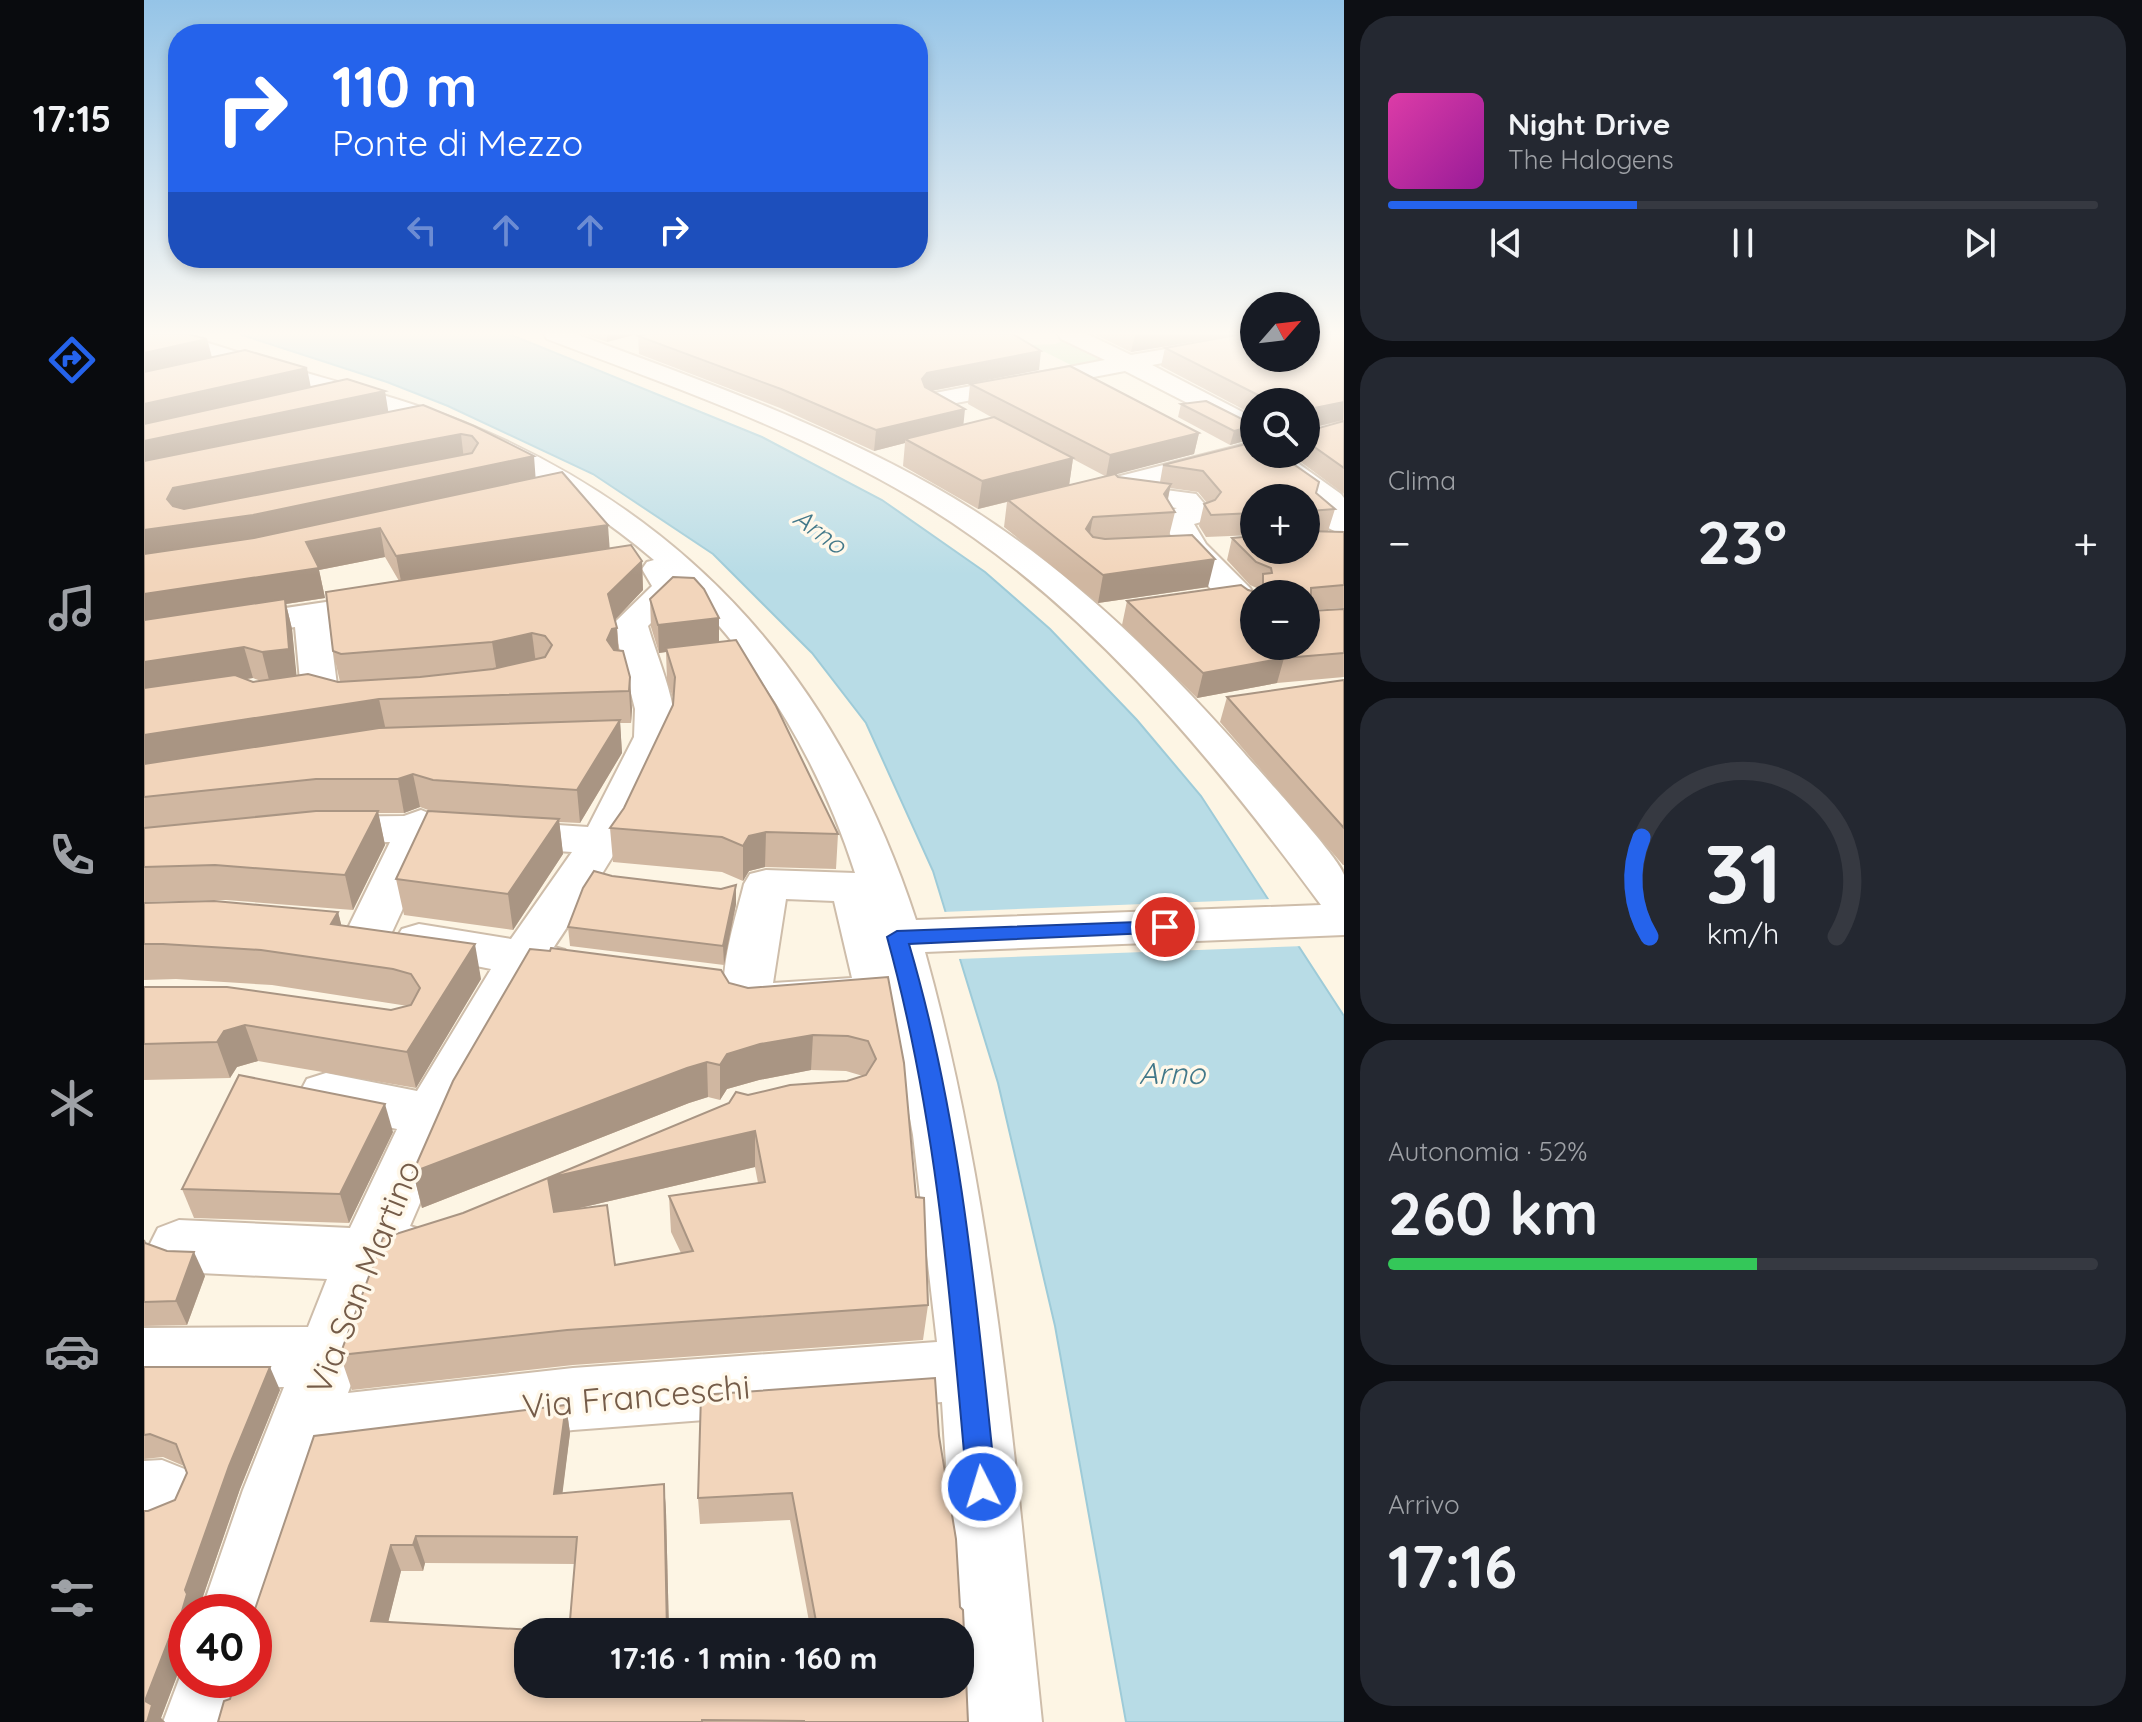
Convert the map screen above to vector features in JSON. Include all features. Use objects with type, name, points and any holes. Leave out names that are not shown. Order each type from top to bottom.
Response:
[{"type":"street","points":[[417,414],[569,487],[672,560],[725,611],[761,655],[844,788],[913,937],[917,1100],[961,1272],[1002,1722]]},
{"type":"street","points":[[762,414],[874,462],[1034,561],[1088,617],[1269,790],[1334,915],[913,937]]},
{"type":"street","points":[[961,414],[970,419]]},
{"type":"street","points":[[383,428],[429,418]]},
{"type":"street","points":[[1047,504],[1106,488],[1240,439]]},
{"type":"street","points":[[874,462],[909,453]]},
{"type":"street","points":[[1286,468],[1331,500],[1327,513],[1338,532]]},
{"type":"street","points":[[1075,475],[1128,496],[1186,500],[1198,514],[1176,519],[1201,556],[1240,594]]},
{"type":"street","points":[[532,495],[569,487]]},
{"type":"street","points":[[972,523],[1005,515]]},
{"type":"street","points":[[1163,551],[1201,556],[1239,547]]},
{"type":"street","points":[[625,564],[672,560]]},
{"type":"street","points":[[607,738],[653,737],[654,709],[635,670],[630,624],[669,588],[668,581],[658,569],[672,560]]},
{"type":"street","points":[[144,666],[312,628],[420,597]]},
{"type":"street","points":[[1204,599],[1240,600]]},
{"type":"street","points":[[1088,617],[1132,610]]},
{"type":"street","points":[[144,639],[312,628]]},
{"type":"street","points":[[312,628],[305,693],[345,700],[398,696]]},
{"type":"street","points":[[720,660],[761,655]]},
{"type":"street","points":[[635,670],[679,665]]},
{"type":"street","name":"Via San Martino","points":[[243,1594],[274,1471],[329,1357],[368,1253],[466,1039],[522,959],[605,870],[653,737]]},
{"type":"street","points":[[280,834],[325,829],[420,826],[605,870]]},
{"type":"street","points":[[420,826],[349,929],[593,969]]},
{"type":"street","points":[[1344,865],[1334,865],[1344,878]]},
{"type":"street","points":[[766,884],[853,887],[880,994],[748,1002],[728,986],[754,892],[766,884]]},
{"type":"street","points":[[272,1086],[431,1115]]},
{"type":"street","points":[[179,1246],[368,1253],[449,1228]]},
{"type":"street","points":[[144,1358],[329,1357]]},
{"type":"street","name":"Via Franceschi","points":[[274,1471],[573,1399],[971,1370]]},
{"type":"street","points":[[203,1722],[211,1698]]},
{"type":"water","name":"Arno","points":[[466,414],[706,414],[762,437],[882,500],[985,572],[1050,629],[1137,720],[1201,796],[1344,1016],[1344,1722],[1126,1722],[1055,1326],[998,1083],[933,871],[866,723],[812,653],[713,554],[593,474]]},
{"type":"pier","points":[[1275,899],[1304,946],[958,959],[942,912]]},
{"type":"building","points":[[187,414],[272,414],[144,441],[144,424]]},
{"type":"building","points":[[376,414],[446,414],[534,456],[253,515],[144,530],[144,461]],"holes":[[[461,434],[472,436],[478,443],[472,453],[184,509],[173,506],[167,499],[173,488]]]},
{"type":"building","points":[[840,414],[942,414],[876,430]]},
{"type":"building","points":[[1030,414],[1163,414],[1199,433],[1110,455]]},
{"type":"building","points":[[1201,414],[1233,414],[1240,418],[1240,430],[1234,431]]},
{"type":"building","points":[[994,417],[1073,458],[982,481],[905,439]]},
{"type":"building","points":[[1344,421],[1344,468],[1320,451],[1320,428]]},
{"type":"building","points":[[1240,446],[1240,468],[1299,468],[1319,482],[1240,484],[1240,514],[1211,515],[1204,504],[1215,500],[1221,492],[1203,471],[1163,465]]},
{"type":"building","points":[[562,472],[608,525],[396,556],[380,528],[306,542],[319,568],[144,594],[144,554],[254,538]]},
{"type":"building","points":[[1115,474],[1118,477],[1171,484],[1164,494],[1175,512],[1093,517],[1086,529],[1093,537],[1192,535],[1215,559],[1103,575],[1008,500]]},
{"type":"building","points":[[1320,496],[1335,509],[1320,510]]},
{"type":"building","points":[[1320,531],[1344,532],[1344,585],[1320,587],[1320,580],[1263,580],[1263,574],[1272,573],[1271,568],[1261,564],[1320,564]]},
{"type":"building","points":[[631,545],[642,561],[608,594],[617,628],[612,629],[607,640],[614,650],[623,651],[630,677],[629,691],[379,699],[144,735],[144,688],[235,675],[253,682],[308,674],[338,682],[420,677],[493,669],[545,657],[552,645],[545,636],[532,633],[492,642],[341,654],[333,651],[326,592]]},
{"type":"building","points":[[673,577],[694,578],[704,589],[719,618],[658,625],[650,599]]},
{"type":"building","points":[[1240,585],[1240,660],[1273,660],[1203,673],[1127,601]]},
{"type":"building","points":[[285,599],[289,649],[262,652],[244,647],[144,662],[144,620]]},
{"type":"building","points":[[1344,609],[1344,653],[1320,655],[1320,610]]},
{"type":"building","points":[[736,640],[776,706],[838,834],[766,832],[749,836],[743,846],[722,837],[610,828],[624,808],[673,705],[675,677],[666,648]]},
{"type":"building","points":[[1344,680],[1344,828],[1227,697]]},
{"type":"building","points":[[620,720],[577,790],[433,780],[413,774],[398,779],[316,779],[144,797],[144,764],[379,728]]},
{"type":"building","points":[[316,811],[378,811],[345,875],[215,865],[144,867],[144,828]]},
{"type":"building","points":[[428,811],[559,819],[508,894],[396,879]]},
{"type":"building","points":[[594,871],[612,876],[721,889],[736,885],[723,946],[568,927],[583,888]]},
{"type":"building","points":[[214,901],[338,912],[331,924],[475,944],[407,1052],[245,1025],[224,1031],[217,1042],[144,1044],[144,987],[227,987],[391,1010],[411,1005],[420,988],[411,974],[393,969],[261,950],[144,944],[144,903]]},
{"type":"building","points":[[551,948],[721,970],[729,983],[748,988],[888,977],[904,1063],[916,1197],[924,1198],[928,1305],[567,1330],[340,1355],[383,1238],[463,1213],[729,1103],[736,1092],[748,1095],[790,1085],[847,1081],[866,1075],[876,1059],[868,1041],[848,1036],[813,1035],[760,1044],[727,1054],[720,1065],[707,1062],[687,1068],[413,1172],[453,1081],[530,949],[550,951]],"holes":[[[755,1131],[765,1182],[669,1196],[693,1251],[615,1265],[607,1205],[554,1212],[548,1178]]]},
{"type":"building","points":[[239,1075],[385,1104],[340,1194],[182,1189]]},
{"type":"building","points":[[144,1240],[167,1251],[194,1252],[176,1301],[144,1302]]},
{"type":"building","points":[[144,1367],[270,1367],[229,1466],[185,1590],[187,1594],[168,1594],[168,1642],[145,1701],[152,1705],[147,1722],[144,1722],[144,1511],[175,1500],[187,1473],[176,1444],[150,1434],[144,1435]]},
{"type":"building","points":[[935,1378],[939,1436],[956,1539],[963,1618],[815,1618],[792,1493],[698,1498],[701,1395]]},
{"type":"building","points":[[566,1405],[554,1494],[664,1484],[667,1618],[570,1618],[577,1537],[416,1536],[413,1545],[391,1545],[371,1621],[514,1629],[514,1698],[967,1698],[968,1722],[218,1722],[224,1701],[230,1698],[272,1698],[272,1594],[260,1594],[314,1436]]},
{"type":"route","points":[[982,1487],[961,1272],[945,1158],[909,978],[897,937],[1165,927]]}]
